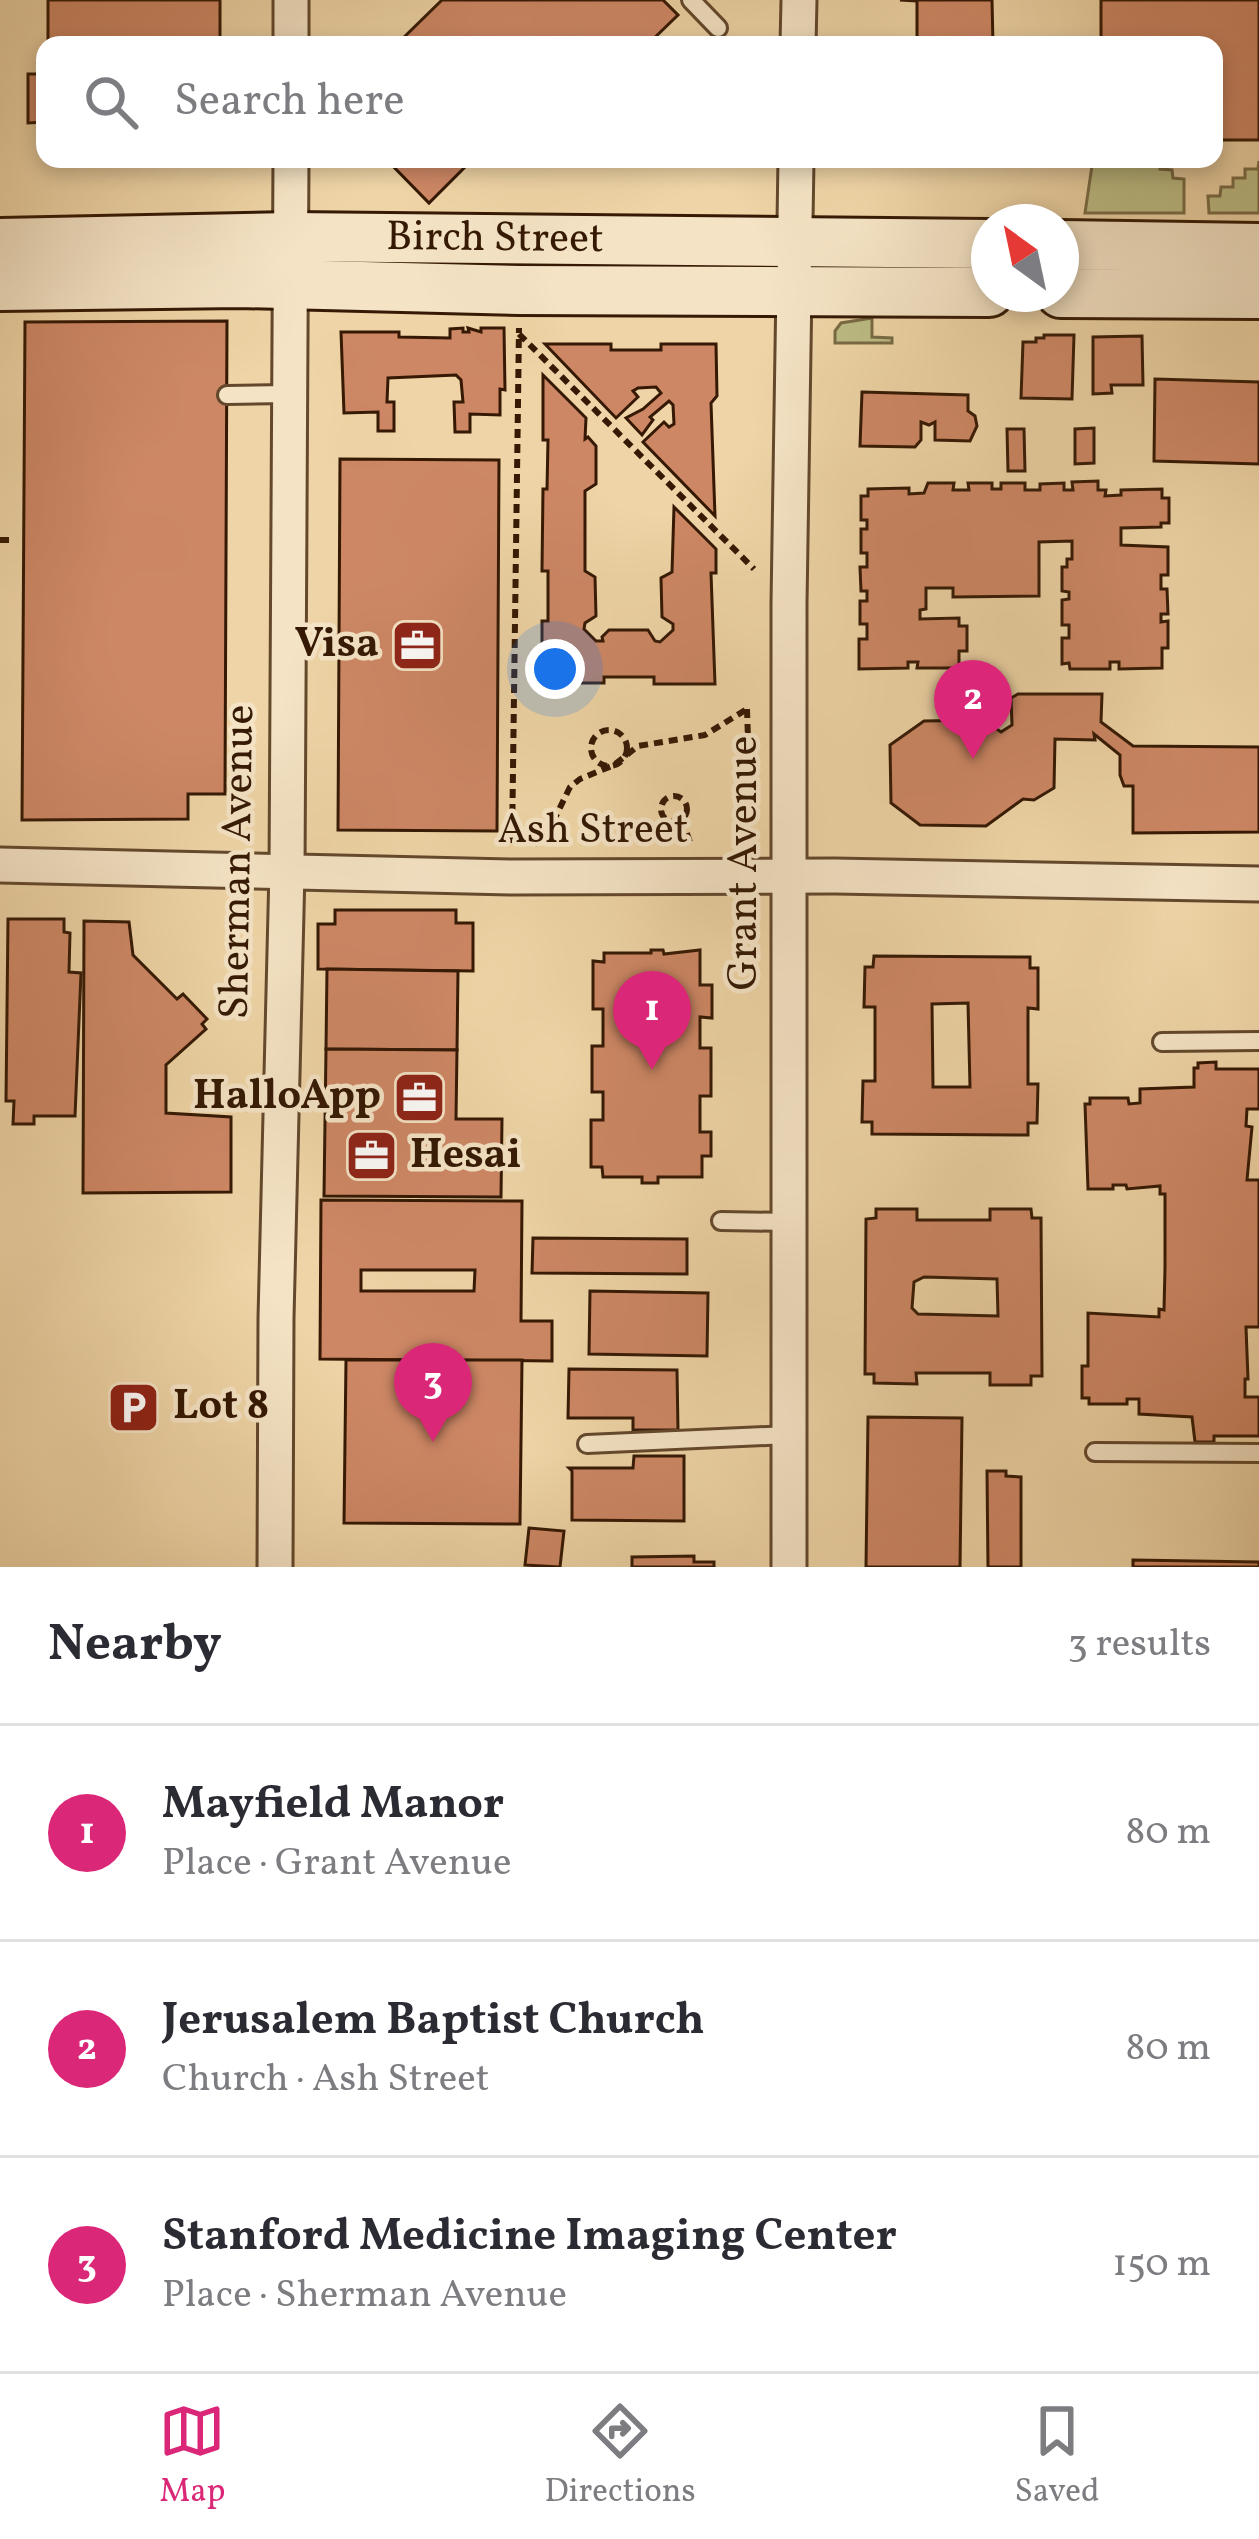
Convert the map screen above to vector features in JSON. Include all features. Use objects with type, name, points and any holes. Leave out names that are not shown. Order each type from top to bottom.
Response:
[{"type":"street","points":[[291,0],[291,36]]},
{"type":"street","points":[[798,36],[799,0]]},
{"type":"street","name":"Sherman Avenue","points":[[275,1567],[291,168]]},
{"type":"street","name":"Grant Avenue","points":[[789,1567],[789,604],[796,168]]},
{"type":"street","name":"Birch Street","points":[[0,243],[291,236],[971,244]]},
{"type":"street","points":[[1079,245],[1259,248]]},
{"type":"street","name":"Birch Street","points":[[0,286],[290,284],[519,312],[795,291],[971,292]]},
{"type":"street","points":[[1079,293],[1259,294]]},
{"type":"street","name":"Ash Street","points":[[0,865],[512,877],[790,875],[1102,893],[1259,884]]},
{"type":"lane","points":[[691,0],[718,28]]},
{"type":"lane","points":[[227,395],[289,394]]},
{"type":"lane","points":[[1162,1042],[1259,1041]]},
{"type":"lane","points":[[721,1221],[789,1222]]},
{"type":"lane","points":[[586,1444],[789,1435]]},
{"type":"lane","points":[[1095,1452],[1259,1453]]},
{"type":"path","points":[[519,312],[789,604]]},
{"type":"path","points":[[512,877],[519,312]]},
{"type":"path","points":[[551,853],[528,852],[555,818],[569,787],[614,765],[638,746],[705,735],[747,709],[752,835]]},
{"type":"path","points":[[600,731],[618,732],[626,741],[627,753],[614,765],[602,765],[591,752],[592,740],[600,731]]},
{"type":"path","points":[[682,819],[666,819],[661,812],[665,800],[673,796],[684,801],[687,809],[682,819],[692,855]]},
{"type":"green space","points":[[1259,161],[1259,213],[1209,213],[1208,196],[1220,196],[1221,187],[1233,187],[1233,178],[1245,178],[1245,169],[1258,169]]},
{"type":"green space","points":[[1092,168],[1160,168],[1172,170],[1173,178],[1184,179],[1184,213],[1085,213]]},
{"type":"green space","points":[[872,318],[872,337],[892,338],[892,343],[835,343],[841,323]]},
{"type":"building","points":[[48,0],[220,0],[220,36],[48,36]]},
{"type":"building","points":[[442,0],[663,0],[678,15],[656,36],[405,36]]},
{"type":"building","points":[[900,0],[992,0],[993,36],[917,36],[917,1]]},
{"type":"building","points":[[1101,0],[1259,0],[1259,140],[1223,140],[1223,36],[1101,36]]},
{"type":"building","points":[[28,74],[36,74],[36,123],[28,123]]},
{"type":"building","points":[[395,168],[464,168],[429,203]]},
{"type":"building","points":[[227,321],[225,794],[188,794],[188,819],[22,820],[25,322]]},
{"type":"building","points":[[463,328],[463,332],[469,332],[468,328],[481,332],[481,328],[504,328],[505,390],[500,389],[500,415],[470,414],[470,432],[455,432],[454,402],[463,402],[456,375],[388,378],[387,402],[394,402],[394,431],[378,431],[378,412],[344,413],[341,332],[450,338],[450,329]]},
{"type":"building","points":[[1044,335],[1074,335],[1072,399],[1021,398],[1023,342],[1036,342]]},
{"type":"building","points":[[1142,336],[1143,385],[1111,385],[1112,393],[1093,394],[1093,337]]},
{"type":"building","points":[[545,344],[661,350],[661,344],[716,344],[717,396],[711,403],[715,516],[643,442],[664,422],[669,427],[674,424],[673,405],[669,401],[650,417],[653,420],[642,435],[626,418],[661,393],[656,387],[633,391],[638,397],[616,418]]},
{"type":"building","points":[[543,375],[586,418],[585,439],[596,446],[596,484],[585,491],[585,571],[595,577],[596,616],[584,629],[596,641],[603,641],[609,630],[648,630],[660,642],[673,630],[673,624],[662,617],[661,578],[672,572],[674,507],[716,549],[716,573],[711,573],[715,684],[654,684],[654,677],[542,683],[542,621],[548,621],[548,571],[542,571],[548,440],[543,440]]},
{"type":"building","points":[[1155,379],[1259,382],[1259,464],[1154,461]]},
{"type":"building","points":[[862,392],[968,395],[968,411],[977,426],[970,441],[935,440],[935,422],[921,422],[921,440],[915,447],[860,446]]},
{"type":"building","points":[[1094,428],[1094,463],[1075,464],[1075,429]]},
{"type":"building","points":[[1007,429],[1024,429],[1025,471],[1008,471]]},
{"type":"building","name":"Visa","points":[[340,459],[499,460],[497,831],[338,830]]},
{"type":"building","points":[[1098,481],[1098,490],[1106,490],[1105,496],[1121,495],[1121,490],[1162,489],[1162,498],[1169,498],[1169,523],[1121,528],[1121,545],[1168,547],[1168,575],[1161,575],[1168,614],[1161,614],[1161,622],[1168,621],[1162,668],[1119,669],[1119,662],[1110,662],[1110,669],[1070,669],[1069,663],[1062,664],[1062,638],[1069,638],[1069,625],[1062,625],[1062,600],[1069,599],[1069,592],[1062,591],[1062,567],[1072,559],[1072,541],[1039,542],[1039,596],[953,597],[953,588],[926,588],[926,609],[920,610],[920,619],[959,618],[959,626],[967,626],[967,651],[959,651],[959,668],[917,668],[918,662],[908,662],[908,668],[859,669],[859,639],[867,639],[867,624],[860,624],[860,601],[867,601],[867,591],[861,591],[860,567],[867,567],[867,553],[861,553],[861,529],[867,529],[867,520],[861,520],[861,496],[868,496],[868,489],[909,488],[909,494],[924,493],[928,483],[954,483],[953,490],[969,490],[968,483],[992,483],[992,489],[1001,489],[1001,483],[1025,483],[1025,490],[1040,490],[1040,484],[1064,483],[1064,490],[1073,490],[1072,482]]},
{"type":"building","points":[[1018,694],[1102,694],[1101,722],[1133,746],[1259,747],[1259,832],[1133,833],[1133,786],[1124,786],[1120,755],[1094,734],[1095,740],[1055,739],[1054,788],[1034,800],[1023,799],[986,826],[920,825],[891,803],[890,745],[924,721],[984,720],[1001,732],[1012,725],[1011,698]]},
{"type":"building","points":[[335,910],[456,910],[456,923],[473,923],[473,971],[318,969],[318,924],[335,924]]},
{"type":"building","points":[[8,919],[64,919],[64,932],[70,933],[69,972],[81,973],[75,1116],[34,1116],[34,1124],[13,1124],[14,1101],[6,1101]]},
{"type":"building","points":[[84,921],[129,922],[133,955],[177,999],[183,994],[207,1019],[202,1024],[206,1029],[166,1065],[166,1113],[231,1117],[231,1192],[83,1193]]},
{"type":"building","points":[[651,950],[664,954],[700,950],[700,985],[712,985],[712,1018],[700,1017],[700,1048],[711,1048],[711,1096],[700,1096],[700,1132],[711,1132],[711,1156],[702,1156],[702,1177],[658,1177],[658,1183],[642,1183],[642,1177],[603,1177],[602,1167],[591,1167],[591,1120],[603,1120],[603,1092],[592,1092],[592,1046],[603,1046],[603,1009],[593,1009],[593,961],[604,962],[604,953]]},
{"type":"building","points":[[874,956],[1030,957],[1030,968],[1038,968],[1038,1009],[1028,1008],[1028,1084],[1038,1084],[1037,1123],[1028,1123],[1028,1135],[872,1134],[872,1122],[862,1122],[863,1081],[875,1081],[875,1007],[864,1007],[865,967],[873,967]],"holes":[[[968,1003],[970,1087],[933,1087],[932,1004]]]},
{"type":"building","points":[[327,969],[458,971],[457,1050],[326,1049]]},
{"type":"building","points":[[326,1049],[457,1050],[456,1119],[502,1119],[501,1197],[324,1196]]},
{"type":"building","points":[[1216,1062],[1216,1069],[1259,1069],[1259,1109],[1247,1109],[1246,1126],[1252,1127],[1247,1180],[1259,1180],[1259,1327],[1246,1327],[1245,1397],[1259,1397],[1259,1436],[1214,1436],[1214,1442],[1195,1442],[1192,1417],[1139,1414],[1139,1399],[1127,1399],[1127,1404],[1089,1404],[1089,1398],[1082,1398],[1082,1366],[1088,1366],[1088,1313],[1159,1317],[1159,1309],[1164,1310],[1165,1268],[1165,1194],[1160,1194],[1160,1186],[1088,1189],[1085,1104],[1090,1104],[1090,1098],[1128,1098],[1129,1104],[1140,1103],[1140,1089],[1194,1087],[1198,1063]]},
{"type":"building","points":[[321,1200],[522,1201],[521,1321],[552,1321],[552,1361],[320,1359]],"holes":[[[361,1270],[475,1270],[474,1291],[361,1291]]]},
{"type":"building","points":[[876,1209],[917,1209],[917,1220],[990,1220],[990,1209],[1031,1209],[1032,1218],[1041,1218],[1042,1376],[1031,1376],[1031,1385],[990,1385],[990,1373],[916,1373],[917,1384],[874,1383],[874,1374],[865,1374],[866,1219],[876,1218]],"holes":[[[924,1277],[997,1279],[998,1316],[918,1314],[912,1308],[914,1282]]]},
{"type":"building","points":[[533,1238],[687,1239],[687,1274],[532,1273]]},
{"type":"building","points":[[590,1291],[708,1293],[707,1356],[589,1354]]},
{"type":"building","points":[[346,1360],[522,1360],[520,1524],[344,1523]]},
{"type":"building","points":[[569,1369],[677,1370],[678,1430],[633,1430],[633,1418],[568,1418]]},
{"type":"building","points":[[868,1417],[962,1418],[960,1567],[866,1567]]},
{"type":"building","points":[[634,1456],[684,1456],[684,1521],[572,1520],[569,1468],[633,1468]]},
{"type":"building","points":[[987,1471],[1021,1477],[1021,1567],[988,1567]]},
{"type":"building","points":[[529,1528],[564,1531],[560,1567],[525,1565]]},
{"type":"building","points":[[694,1556],[694,1562],[714,1562],[714,1567],[632,1567],[632,1557]]},
{"type":"building","points":[[1133,1560],[1259,1562],[1259,1567],[1133,1567]]},
{"type":"place","name":"Visa","points":[[418,645]]},
{"type":"place","name":"Jerusalem Baptist Church","points":[[973,759]]},
{"type":"place","name":"Mayfield Manor","points":[[652,1070]]},
{"type":"place","name":"HalloApp","points":[[420,1097]]},
{"type":"place","name":"Hesai","points":[[371,1156]]},
{"type":"place","name":"Lot 8","points":[[134,1407]]},
{"type":"place","name":"Stanford Medicine Imaging Center","points":[[433,1442]]}]
